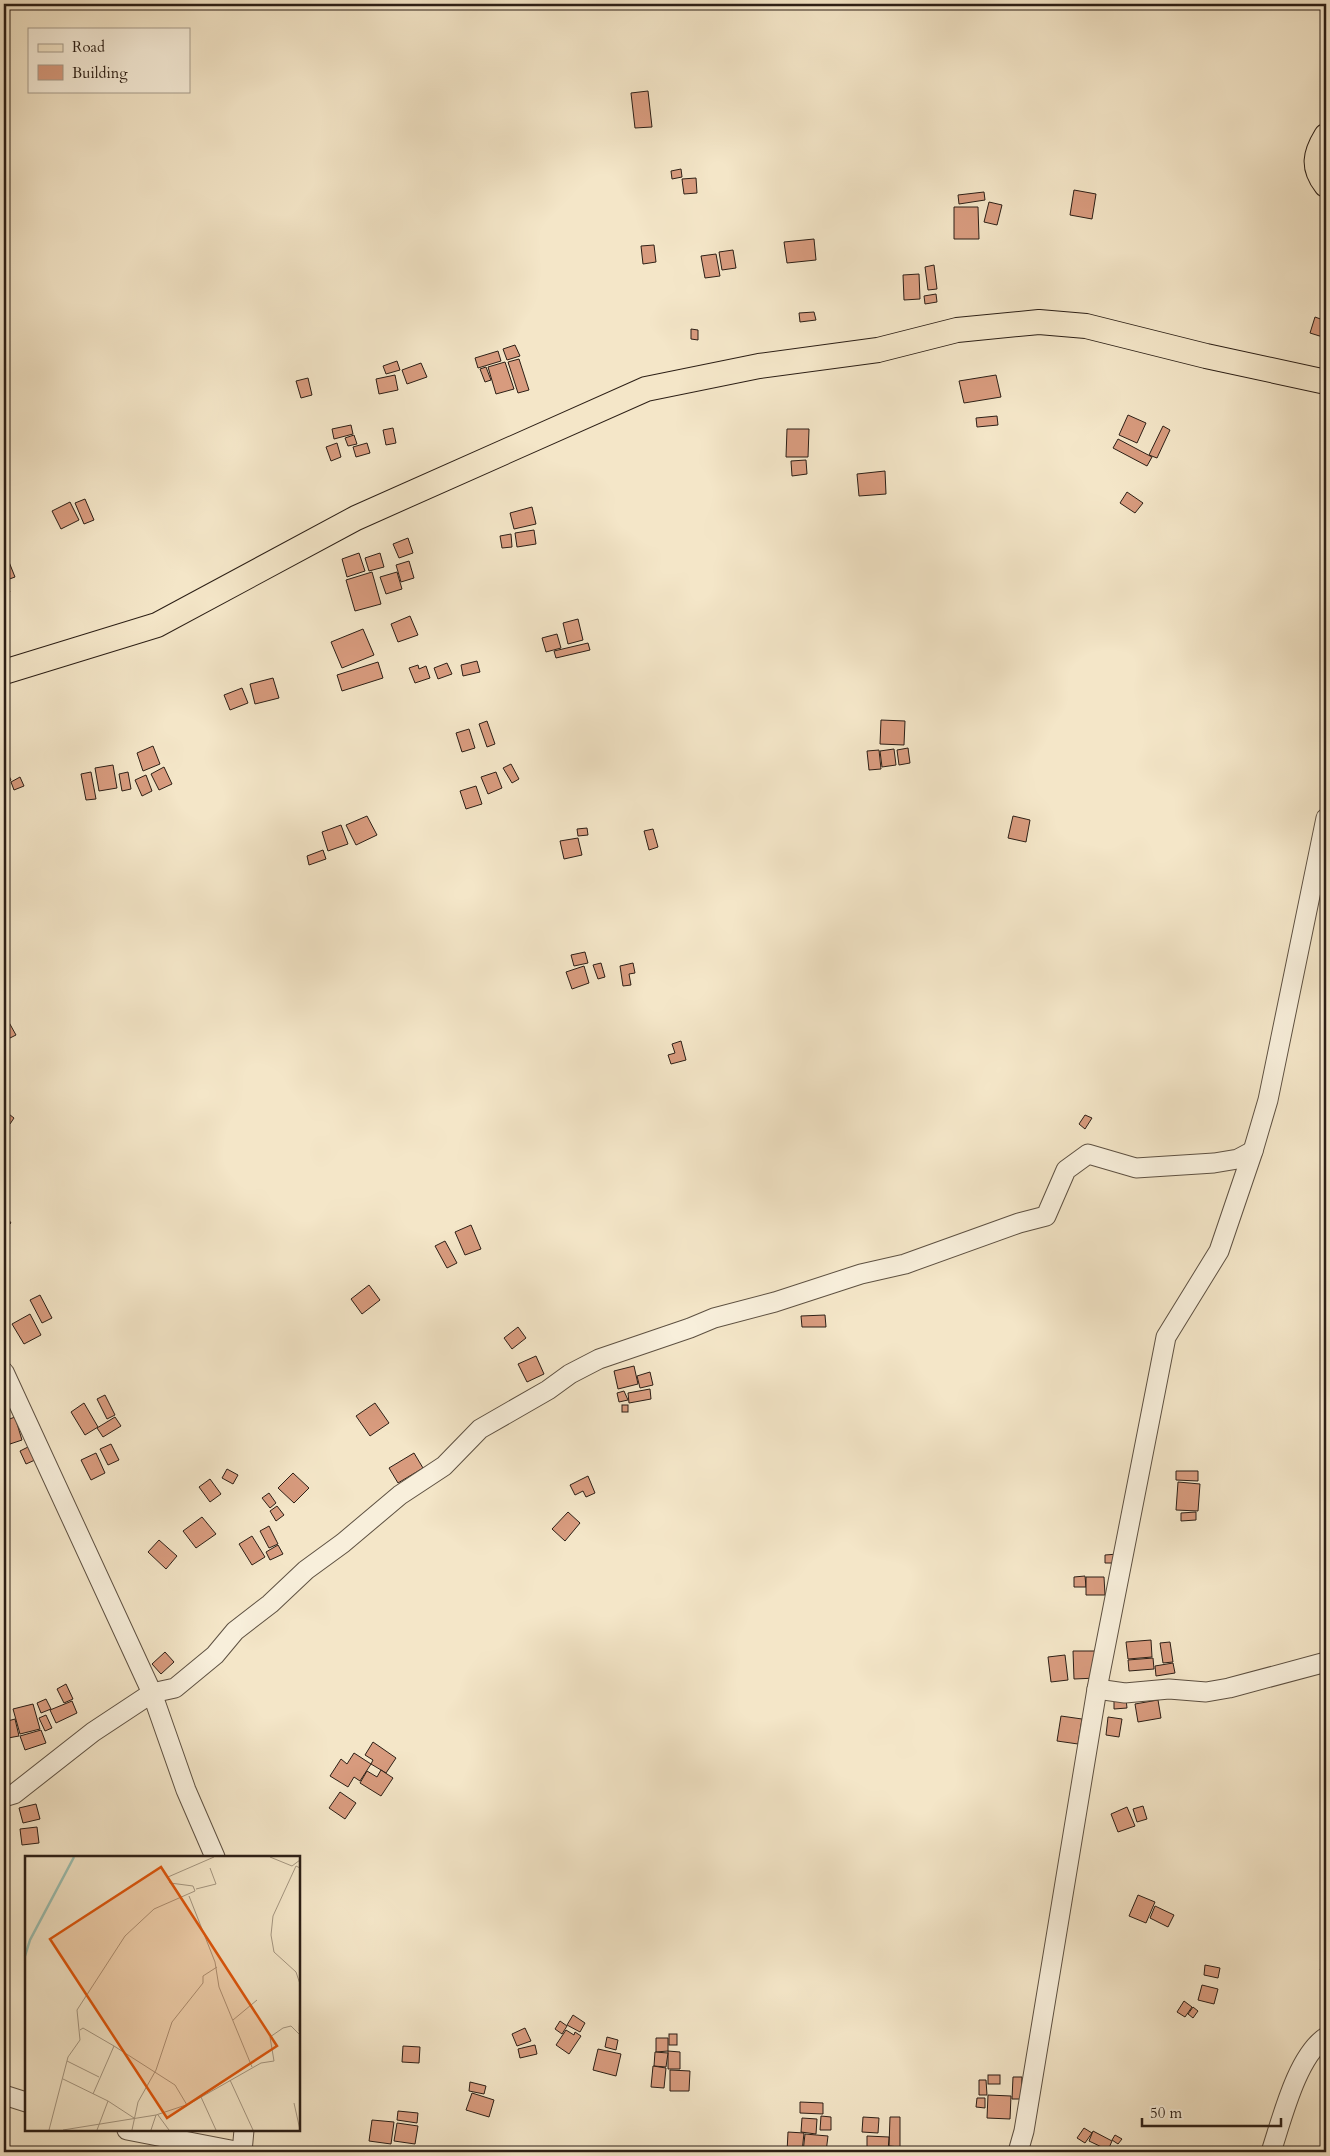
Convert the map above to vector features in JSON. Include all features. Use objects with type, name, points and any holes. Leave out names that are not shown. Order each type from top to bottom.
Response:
[{"type":"main road","points":[[1326,136],[1318,150],[1316,165],[1326,185]]},
{"type":"main road","points":[[4,672],[157,625],[356,518],[646,389],[759,366],[878,350],[957,330],[1039,322],[1086,326],[1206,356],[1326,382]]},
{"type":"street","points":[[1018,2152],[1024,2131],[1097,1689],[1166,1337],[1219,1251],[1253,1151],[1268,1100],[1326,818]]},
{"type":"street","points":[[4,1797],[14,1794],[93,1732],[152,1693],[175,1688],[215,1655],[235,1631],[270,1604],[306,1570],[343,1543],[400,1495],[444,1466],[480,1429],[599,1359],[714,1318],[775,1302],[861,1274],[906,1264],[1019,1223],[1046,1216],[1066,1170],[1088,1154],[1136,1168],[1214,1163],[1238,1159],[1253,1151]]},
{"type":"street","points":[[4,1372],[152,1693],[186,1790],[215,1856]]},
{"type":"street","points":[[1097,1689],[1125,1693],[1169,1689],[1206,1692],[1230,1688],[1287,1671],[1326,1662]]},
{"type":"street","points":[[1271,2152],[1299,2072],[1310,2052],[1326,2037]]},
{"type":"street","points":[[4,2095],[25,2102]]},
{"type":"street","points":[[132,2131],[241,2152],[244,2131]]},
{"type":"building","points":[[648,91],[652,127],[635,128],[631,93]]},
{"type":"building","points":[[681,169],[682,177],[672,179],[671,171]]},
{"type":"building","points":[[696,178],[697,193],[684,194],[682,179]]},
{"type":"building","points":[[1074,190],[1096,194],[1092,219],[1070,215]]},
{"type":"building","points":[[984,192],[985,200],[959,204],[958,195]]},
{"type":"building","points":[[989,202],[1002,205],[997,225],[984,222]]},
{"type":"building","points":[[954,207],[978,207],[979,239],[954,239]]},
{"type":"building","points":[[814,239],[816,260],[787,263],[784,242]]},
{"type":"building","points":[[654,245],[656,262],[643,264],[641,246]]},
{"type":"building","points":[[733,250],[736,268],[722,270],[719,252]]},
{"type":"building","points":[[716,254],[720,276],[705,278],[701,256]]},
{"type":"building","points":[[934,265],[937,289],[928,290],[925,267]]},
{"type":"building","points":[[919,274],[920,299],[904,300],[903,275]]},
{"type":"building","points":[[936,294],[937,302],[925,304],[924,296]]},
{"type":"building","points":[[814,312],[816,320],[800,322],[799,313]]},
{"type":"building","points":[[1315,317],[1326,321],[1326,338],[1310,333]]},
{"type":"building","points":[[691,329],[698,330],[698,340],[691,339]]},
{"type":"building","points":[[515,345],[520,356],[507,360],[503,349]]},
{"type":"building","points":[[498,351],[501,361],[478,368],[475,358]]},
{"type":"building","points":[[519,359],[529,390],[518,393],[508,362]]},
{"type":"building","points":[[397,361],[400,370],[386,374],[383,366]]},
{"type":"building","points":[[505,362],[514,389],[496,394],[488,367]]},
{"type":"building","points":[[421,363],[427,377],[407,384],[402,370]]},
{"type":"building","points":[[486,367],[491,380],[485,382],[480,369]]},
{"type":"building","points":[[395,375],[398,390],[379,394],[376,379]]},
{"type":"building","points":[[996,375],[1001,397],[964,403],[959,381]]},
{"type":"building","points":[[308,378],[312,395],[301,398],[296,381]]},
{"type":"building","points":[[1128,415],[1146,423],[1137,443],[1119,435]]},
{"type":"building","points":[[997,416],[998,425],[977,427],[976,418]]},
{"type":"building","points":[[351,425],[353,434],[334,439],[332,429]]},
{"type":"building","points":[[1163,426],[1170,430],[1157,458],[1149,455]]},
{"type":"building","points":[[393,428],[396,443],[386,445],[383,430]]},
{"type":"building","points":[[787,429],[809,429],[808,457],[786,457]]},
{"type":"building","points":[[354,435],[357,444],[348,446],[345,438]]},
{"type":"building","points":[[1118,439],[1152,457],[1147,466],[1113,448]]},
{"type":"building","points":[[337,443],[341,457],[331,461],[326,447]]},
{"type":"building","points":[[367,443],[370,453],[356,457],[353,447]]},
{"type":"building","points":[[806,460],[807,474],[792,476],[791,461]]},
{"type":"building","points":[[885,471],[886,494],[859,496],[857,474]]},
{"type":"building","points":[[1127,492],[1143,503],[1135,513],[1120,503]]},
{"type":"building","points":[[85,499],[94,520],[84,524],[75,503]]},
{"type":"building","points":[[70,502],[79,520],[61,529],[52,511]]},
{"type":"building","points":[[532,507],[536,524],[514,529],[510,513]]},
{"type":"building","points":[[534,530],[536,544],[517,547],[515,533]]},
{"type":"building","points":[[511,534],[512,547],[502,548],[500,536]]},
{"type":"building","points":[[408,538],[413,553],[399,558],[393,544]]},
{"type":"building","points":[[4,549],[9,557],[4,560]]},
{"type":"building","points":[[359,553],[365,571],[347,577],[342,559]]},
{"type":"building","points":[[380,553],[384,567],[369,571],[365,558]]},
{"type":"building","points":[[409,561],[414,578],[401,582],[396,565]]},
{"type":"building","points":[[9,562],[15,577],[4,581],[4,564]]},
{"type":"building","points":[[372,572],[381,604],[355,611],[346,580]]},
{"type":"building","points":[[397,572],[402,589],[386,594],[380,577]]},
{"type":"building","points":[[4,586],[10,591],[4,600]]},
{"type":"building","points":[[410,616],[418,635],[398,642],[391,624]]},
{"type":"building","points":[[578,619],[583,640],[568,644],[563,623]]},
{"type":"building","points":[[363,629],[374,655],[342,668],[331,642]]},
{"type":"building","points":[[557,634],[561,648],[546,652],[542,638]]},
{"type":"building","points":[[588,643],[590,650],[556,658],[554,651]]},
{"type":"building","points":[[477,661],[480,672],[463,676],[461,665]]},
{"type":"building","points":[[378,662],[383,678],[342,691],[337,675]]},
{"type":"building","points":[[447,663],[452,674],[438,679],[434,668]]},
{"type":"building","points":[[418,665],[419,669],[426,666],[430,678],[415,683],[409,668]]},
{"type":"building","points":[[273,678],[279,698],[255,704],[250,684]]},
{"type":"building","points":[[242,688],[248,703],[230,710],[224,695]]},
{"type":"building","points":[[881,720],[905,721],[904,745],[880,744]]},
{"type":"building","points":[[487,721],[495,744],[487,747],[479,724]]},
{"type":"building","points":[[469,729],[475,748],[462,752],[456,733]]},
{"type":"building","points":[[153,746],[160,764],[143,771],[137,753]]},
{"type":"building","points":[[908,748],[910,763],[899,765],[897,750]]},
{"type":"building","points":[[894,749],[896,765],[882,767],[880,751]]},
{"type":"building","points":[[879,750],[881,769],[869,770],[867,751]]},
{"type":"building","points":[[511,764],[519,779],[512,783],[503,768]]},
{"type":"building","points":[[113,765],[117,788],[99,791],[95,768]]},
{"type":"building","points":[[4,766],[11,780],[5,784],[4,782]]},
{"type":"building","points":[[164,767],[172,784],[159,790],[151,774]]},
{"type":"building","points":[[91,772],[96,799],[86,800],[81,774]]},
{"type":"building","points":[[128,772],[131,789],[122,791],[119,774]]},
{"type":"building","points":[[496,772],[502,788],[488,794],[481,777]]},
{"type":"building","points":[[146,775],[152,791],[142,796],[135,780]]},
{"type":"building","points":[[20,777],[24,786],[14,790],[11,782]]},
{"type":"building","points":[[476,786],[482,804],[466,809],[460,791]]},
{"type":"building","points":[[367,816],[377,835],[356,845],[346,825]]},
{"type":"building","points":[[1013,816],[1030,820],[1026,842],[1008,838]]},
{"type":"building","points":[[341,825],[348,844],[328,851],[322,832]]},
{"type":"building","points":[[587,828],[588,835],[578,836],[577,829]]},
{"type":"building","points":[[653,829],[658,847],[649,850],[644,831]]},
{"type":"building","points":[[578,838],[582,855],[564,859],[560,841]]},
{"type":"building","points":[[323,850],[326,859],[309,865],[307,856]]},
{"type":"building","points":[[585,952],[588,963],[574,966],[571,955]]},
{"type":"building","points":[[601,963],[605,977],[598,979],[593,965]]},
{"type":"building","points":[[633,963],[635,973],[629,974],[631,985],[623,986],[620,966]]},
{"type":"building","points":[[584,966],[589,983],[572,989],[566,972]]},
{"type":"building","points":[[6,1017],[16,1035],[10,1038],[4,1027],[4,1019]]},
{"type":"building","points":[[681,1041],[686,1060],[671,1064],[668,1055],[675,1053],[672,1044]]},
{"type":"building","points":[[5,1111],[14,1118],[10,1124],[4,1120]]},
{"type":"building","points":[[1085,1115],[1092,1118],[1085,1129],[1079,1124]]},
{"type":"building","points":[[4,1123],[9,1126],[4,1135]]},
{"type":"building","points":[[4,1213],[11,1223],[4,1228]]},
{"type":"building","points":[[471,1225],[481,1249],[465,1255],[455,1232]]},
{"type":"building","points":[[445,1241],[457,1263],[447,1268],[435,1246]]},
{"type":"building","points":[[369,1285],[380,1300],[362,1314],[351,1299]]},
{"type":"building","points":[[40,1295],[52,1318],[42,1323],[30,1300]]},
{"type":"building","points":[[30,1314],[41,1335],[24,1344],[12,1324]]},
{"type":"building","points":[[825,1315],[826,1327],[802,1327],[801,1316]]},
{"type":"building","points":[[518,1327],[526,1338],[512,1349],[504,1338]]},
{"type":"building","points":[[536,1356],[544,1374],[527,1382],[518,1364]]},
{"type":"building","points":[[634,1366],[638,1384],[618,1389],[614,1371]]},
{"type":"building","points":[[650,1372],[653,1385],[640,1388],[637,1376]]},
{"type":"building","points":[[650,1389],[651,1399],[629,1403],[628,1393]]},
{"type":"building","points":[[624,1391],[628,1400],[619,1402],[617,1393]]},
{"type":"building","points":[[105,1395],[115,1415],[107,1419],[97,1399]]},
{"type":"building","points":[[84,1403],[98,1427],[85,1435],[71,1412]]},
{"type":"building","points":[[375,1403],[389,1423],[370,1436],[356,1416]]},
{"type":"building","points":[[622,1405],[628,1405],[628,1412],[622,1412]]},
{"type":"building","points":[[15,1417],[22,1440],[7,1445],[4,1421]]},
{"type":"building","points":[[115,1417],[121,1426],[103,1437],[97,1428]]},
{"type":"building","points":[[111,1444],[119,1460],[108,1465],[100,1449]]},
{"type":"building","points":[[28,1447],[35,1460],[26,1464],[20,1451]]},
{"type":"building","points":[[96,1453],[105,1473],[91,1480],[81,1460]]},
{"type":"building","points":[[414,1453],[423,1468],[398,1483],[389,1468]]},
{"type":"building","points":[[227,1469],[238,1475],[233,1484],[222,1478]]},
{"type":"building","points":[[1176,1471],[1198,1471],[1198,1481],[1176,1480]]},
{"type":"building","points":[[293,1473],[309,1488],[294,1503],[278,1488]]},
{"type":"building","points":[[588,1476],[595,1493],[586,1497],[583,1491],[575,1495],[570,1485]]},
{"type":"building","points":[[210,1479],[221,1494],[210,1502],[199,1487]]},
{"type":"building","points":[[1178,1482],[1200,1484],[1198,1511],[1176,1510]]},
{"type":"building","points":[[269,1493],[276,1503],[270,1508],[262,1498]]},
{"type":"building","points":[[277,1506],[284,1515],[276,1521],[270,1511]]},
{"type":"building","points":[[568,1512],[580,1523],[565,1541],[552,1529]]},
{"type":"building","points":[[1196,1512],[1196,1520],[1181,1521],[1181,1513]]},
{"type":"building","points":[[202,1517],[216,1534],[196,1548],[183,1531]]},
{"type":"building","points":[[269,1526],[278,1544],[269,1548],[260,1531]]},
{"type":"building","points":[[252,1536],[265,1557],[252,1565],[239,1544]]},
{"type":"building","points":[[159,1540],[177,1556],[166,1569],[148,1552]]},
{"type":"building","points":[[278,1545],[283,1554],[270,1560],[266,1552]]},
{"type":"building","points":[[1118,1554],[1119,1563],[1105,1563],[1105,1555]]},
{"type":"building","points":[[1085,1576],[1086,1587],[1074,1587],[1074,1577]]},
{"type":"building","points":[[1086,1577],[1104,1577],[1105,1595],[1086,1595]]},
{"type":"building","points":[[1151,1640],[1152,1657],[1128,1659],[1126,1642]]},
{"type":"building","points":[[1170,1642],[1173,1662],[1163,1663],[1160,1643]]},
{"type":"building","points":[[1073,1651],[1095,1651],[1097,1678],[1074,1679]]},
{"type":"building","points":[[165,1652],[174,1662],[161,1674],[152,1664]]},
{"type":"building","points":[[1065,1655],[1068,1680],[1051,1682],[1048,1657]]},
{"type":"building","points":[[1153,1658],[1154,1669],[1129,1671],[1128,1660]]},
{"type":"building","points":[[1173,1663],[1175,1673],[1156,1676],[1155,1666]]},
{"type":"building","points":[[66,1684],[73,1699],[64,1703],[57,1689]]},
{"type":"building","points":[[46,1699],[51,1709],[41,1713],[37,1703]]},
{"type":"building","points":[[1114,1699],[1126,1699],[1127,1708],[1114,1709]]},
{"type":"building","points":[[1158,1700],[1161,1718],[1138,1722],[1135,1704]]},
{"type":"building","points":[[72,1701],[77,1713],[56,1723],[50,1710]]},
{"type":"building","points":[[33,1704],[40,1729],[20,1734],[13,1709]]},
{"type":"building","points":[[46,1715],[52,1728],[45,1731],[39,1718]]},
{"type":"building","points":[[1061,1716],[1082,1719],[1078,1744],[1057,1741]]},
{"type":"building","points":[[1108,1717],[1122,1719],[1119,1737],[1106,1735]]},
{"type":"building","points":[[15,1719],[19,1736],[8,1738],[4,1722]]},
{"type":"building","points":[[41,1730],[46,1743],[25,1750],[20,1736]]},
{"type":"building","points":[[373,1742],[396,1758],[386,1773],[371,1764],[373,1760],[365,1755]]},
{"type":"building","points":[[354,1753],[371,1764],[360,1781],[354,1777],[348,1787],[330,1776],[341,1759],[347,1764]]},
{"type":"building","points":[[381,1770],[393,1778],[381,1796],[360,1783],[367,1771],[377,1777]]},
{"type":"building","points":[[340,1792],[356,1803],[345,1819],[329,1808]]},
{"type":"building","points":[[36,1804],[40,1819],[23,1823],[19,1808]]},
{"type":"building","points":[[1143,1806],[1147,1819],[1137,1822],[1133,1809]]},
{"type":"building","points":[[1127,1807],[1135,1826],[1118,1832],[1111,1814]]},
{"type":"building","points":[[37,1827],[39,1843],[22,1845],[20,1829]]},
{"type":"building","points":[[1138,1895],[1155,1902],[1146,1923],[1129,1916]]},
{"type":"building","points":[[1155,1906],[1174,1915],[1168,1927],[1150,1918]]},
{"type":"building","points":[[1326,1961],[1326,1974],[1320,1970]]},
{"type":"building","points":[[1205,1965],[1220,1968],[1218,1978],[1204,1975]]},
{"type":"building","points":[[1202,1985],[1218,1989],[1214,2004],[1198,2000]]},
{"type":"building","points":[[1184,2001],[1192,2007],[1185,2017],[1177,2012]]},
{"type":"building","points":[[1193,2007],[1198,2011],[1193,2018],[1188,2014]]},
{"type":"building","points":[[573,2015],[585,2023],[580,2032],[567,2025]]},
{"type":"building","points":[[560,2021],[567,2026],[562,2034],[555,2029]]},
{"type":"building","points":[[525,2028],[531,2041],[517,2046],[512,2034]]},
{"type":"building","points":[[566,2030],[574,2035],[575,2032],[581,2036],[569,2054],[556,2045]]},
{"type":"building","points":[[669,2034],[677,2034],[677,2045],[669,2045]]},
{"type":"building","points":[[607,2037],[618,2040],[616,2050],[605,2047]]},
{"type":"building","points":[[656,2038],[668,2038],[668,2051],[656,2052]]},
{"type":"building","points":[[535,2045],[537,2054],[520,2058],[518,2049]]},
{"type":"building","points":[[403,2046],[420,2047],[419,2063],[402,2062]]},
{"type":"building","points":[[598,2049],[621,2054],[616,2076],[593,2070]]},
{"type":"building","points":[[668,2051],[680,2052],[680,2069],[668,2069]]},
{"type":"building","points":[[655,2052],[668,2053],[666,2067],[654,2066]]},
{"type":"building","points":[[653,2066],[666,2068],[664,2088],[651,2087]]},
{"type":"building","points":[[670,2070],[690,2071],[689,2091],[670,2091]]},
{"type":"building","points":[[988,2075],[1000,2075],[1000,2084],[988,2084]]},
{"type":"building","points":[[1013,2077],[1022,2077],[1021,2099],[1012,2099]]},
{"type":"building","points":[[979,2080],[986,2080],[987,2095],[979,2095]]},
{"type":"building","points":[[470,2082],[486,2086],[484,2094],[469,2091]]},
{"type":"building","points":[[472,2093],[494,2100],[489,2117],[466,2110]]},
{"type":"building","points":[[988,2095],[1011,2096],[1010,2119],[987,2118]]},
{"type":"building","points":[[977,2098],[985,2098],[985,2108],[976,2107]]},
{"type":"building","points":[[800,2102],[823,2103],[823,2114],[800,2113]]},
{"type":"building","points":[[398,2111],[418,2113],[417,2123],[397,2120]]},
{"type":"building","points":[[821,2116],[831,2117],[831,2130],[820,2130]]},
{"type":"building","points":[[863,2117],[879,2118],[878,2133],[862,2132]]},
{"type":"building","points":[[890,2117],[900,2117],[900,2147],[889,2146]]},
{"type":"building","points":[[802,2118],[817,2119],[816,2134],[801,2132]]},
{"type":"building","points":[[372,2120],[394,2122],[391,2144],[369,2141]]},
{"type":"building","points":[[397,2123],[418,2126],[415,2144],[394,2141]]},
{"type":"building","points":[[1084,2128],[1092,2133],[1085,2143],[1077,2138]]},
{"type":"building","points":[[1093,2131],[1112,2141],[1108,2150],[1089,2141]]},
{"type":"building","points":[[788,2132],[804,2133],[802,2152],[787,2152]]},
{"type":"building","points":[[805,2134],[828,2136],[826,2152],[803,2152]]},
{"type":"building","points":[[1115,2135],[1122,2139],[1118,2144],[1112,2140]]},
{"type":"building","points":[[867,2136],[889,2137],[888,2152],[867,2152]]},
{"type":"building","points":[[1080,2148],[1102,2152],[1079,2152]]},
{"type":"building","points":[[857,2149],[864,2149],[864,2152],[856,2152]]}]
